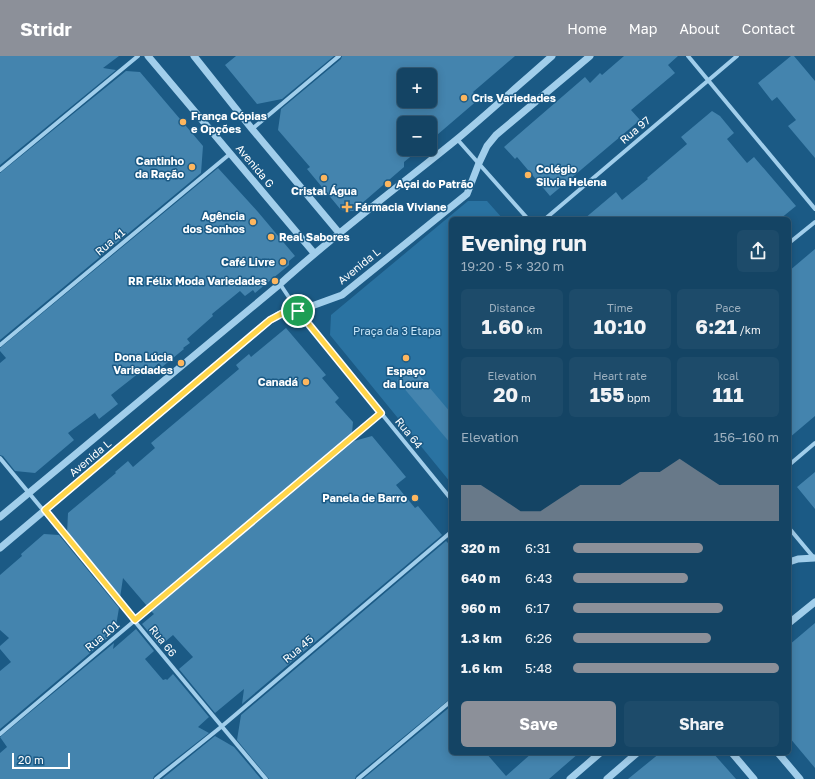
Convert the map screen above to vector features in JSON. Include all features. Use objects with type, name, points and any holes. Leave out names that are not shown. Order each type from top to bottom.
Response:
[{"type":"street","points":[[0,170],[138,56]]},
{"type":"street","name":"Avenida G","points":[[148,56],[314,253]]},
{"type":"street","name":"Avenida G","points":[[194,56],[252,129],[340,234]]},
{"type":"street","points":[[252,129],[339,56]]},
{"type":"street","name":"Avenida L","points":[[0,517],[280,284],[314,253],[340,234],[456,139],[552,56]]},
{"type":"street","name":"Avenida L","points":[[0,548],[270,320],[294,309],[298,311],[342,295],[467,194],[487,146],[496,135],[590,56]]},
{"type":"street","points":[[688,56],[707,81],[815,209]]},
{"type":"street","name":"Rua 97","points":[[547,217],[737,56]]},
{"type":"street","points":[[456,139],[526,217]]},
{"type":"street","name":"Rua 41","points":[[0,345],[231,154]]},
{"type":"street","points":[[791,241],[815,222]]},
{"type":"street","name":"Rua 64","points":[[280,284],[298,311],[449,497]]},
{"type":"street","name":"Rua 101","points":[[0,734],[381,413]]},
{"type":"street","points":[[791,462],[815,443]]},
{"type":"street","name":"Rua 66","points":[[0,458],[45,510],[266,779]]},
{"type":"street","points":[[791,530],[815,559]]},
{"type":"street","name":"Rua 45","points":[[156,779],[449,534]]},
{"type":"street","points":[[791,561],[798,559],[815,559]]},
{"type":"street","points":[[791,622],[815,602]]},
{"type":"street","points":[[358,779],[449,703]]},
{"type":"street","points":[[570,779],[598,755]]},
{"type":"street","points":[[607,779],[635,755]]},
{"type":"street","points":[[734,755],[754,779]]},
{"type":"street","points":[[780,755],[800,779]]},
{"type":"green space","name":"Praça da 3 Etapa","points":[[468,201],[487,201],[501,217],[449,217],[449,481],[330,335],[331,315]]},
{"type":"building","points":[[0,56],[119,56],[103,68],[116,70],[0,165]]},
{"type":"building","points":[[236,56],[334,56],[282,99],[257,104],[225,65]]},
{"type":"building","points":[[342,56],[515,56],[473,92],[479,99],[437,135],[437,116],[397,116],[397,156],[411,156],[404,162],[404,167],[353,211],[341,210],[307,169],[310,167],[278,130],[281,109],[341,59]]},
{"type":"building","points":[[624,56],[678,56],[668,65],[675,73],[631,110],[640,120],[550,196],[517,157],[515,159],[504,147],[585,77],[590,83],[600,73],[602,75]]},
{"type":"building","points":[[791,56],[794,56],[815,81],[815,158],[788,126],[796,120],[777,97],[772,101],[758,83]]},
{"type":"building","points":[[126,71],[140,72],[203,146],[201,173],[0,340],[0,173]]},
{"type":"building","points":[[712,111],[720,116],[734,133],[727,139],[747,163],[754,157],[796,206],[782,217],[586,217],[616,192],[622,200],[648,179],[647,178],[687,144],[681,137]]},
{"type":"building","points":[[218,168],[295,256],[289,261],[289,265],[255,293],[253,290],[245,296],[240,291],[212,314],[213,316],[187,339],[190,343],[162,367],[159,363],[148,373],[144,369],[111,395],[118,404],[99,419],[95,413],[68,433],[74,440],[35,473],[15,471],[3,456],[0,455],[0,363],[6,358],[0,351],[0,348]]},
{"type":"building","points":[[815,249],[815,416],[791,436],[792,370],[791,269]]},
{"type":"building","points":[[286,328],[326,375],[322,378],[339,398],[335,402],[353,422],[352,433],[147,606],[123,578],[120,598],[67,534],[68,513],[116,473],[115,472],[128,461],[133,467],[155,448],[151,443],[239,369],[236,365],[249,354],[251,357]]},
{"type":"building","points":[[413,368],[449,411],[449,442],[397,380]]},
{"type":"building","points":[[372,436],[406,477],[396,485],[415,508],[418,506],[442,535],[242,704],[244,689],[215,713],[179,669],[193,657],[173,635],[160,646],[142,624],[154,614],[151,611],[354,441]]},
{"type":"building","points":[[815,472],[815,509],[797,487]]},
{"type":"building","points":[[44,534],[59,535],[119,608],[115,632],[0,729],[0,671],[11,662],[0,649],[0,646],[9,638],[0,630],[0,575]]},
{"type":"building","points":[[446,541],[449,544],[449,700],[356,776],[355,779],[269,779],[237,740],[241,715]]},
{"type":"building","points":[[815,623],[815,768],[791,739],[791,643]]},
{"type":"building","points":[[136,629],[154,651],[145,659],[163,680],[167,680],[173,674],[209,717],[198,727],[209,733],[154,776],[153,779],[0,779],[0,753],[7,747],[0,737],[114,643],[113,649]]},
{"type":"building","points":[[449,708],[449,755],[488,755],[506,776],[530,755],[577,755],[549,779],[363,779]]},
{"type":"building","points":[[215,736],[234,747],[261,779],[162,779]]},
{"type":"building","points":[[658,755],[715,755],[736,779],[628,779]]},
{"type":"place","name":"Cris Variedades","points":[[464,98]]},
{"type":"place","name":"França Cópias e Opções","points":[[183,122]]},
{"type":"place","name":"Cantinho da Ração","points":[[192,167]]},
{"type":"place","name":"Colégio Silvia Helena","points":[[528,175]]},
{"type":"place","name":"Cristal Água","points":[[324,178]]},
{"type":"place","name":"Açai do Patrão","points":[[388,184]]},
{"type":"place","name":"Fármacia Viviane","points":[[347,207]]},
{"type":"place","name":"Agência dos Sonhos","points":[[253,222]]},
{"type":"place","name":"Real Sabores","points":[[271,237]]},
{"type":"place","name":"Café Livre","points":[[283,262]]},
{"type":"place","name":"RR Félix Moda Variedades","points":[[275,281]]},
{"type":"place","name":"Espaço da Loura","points":[[406,358]]},
{"type":"place","name":"Dona Lúcia Variedades","points":[[181,363]]},
{"type":"place","name":"Canadá","points":[[306,382]]},
{"type":"place","name":"Panela de Barro","points":[[415,498]]},
{"type":"route","points":[[294,309],[298,311],[381,413],[135,620],[45,510],[270,320],[294,309]]}]
